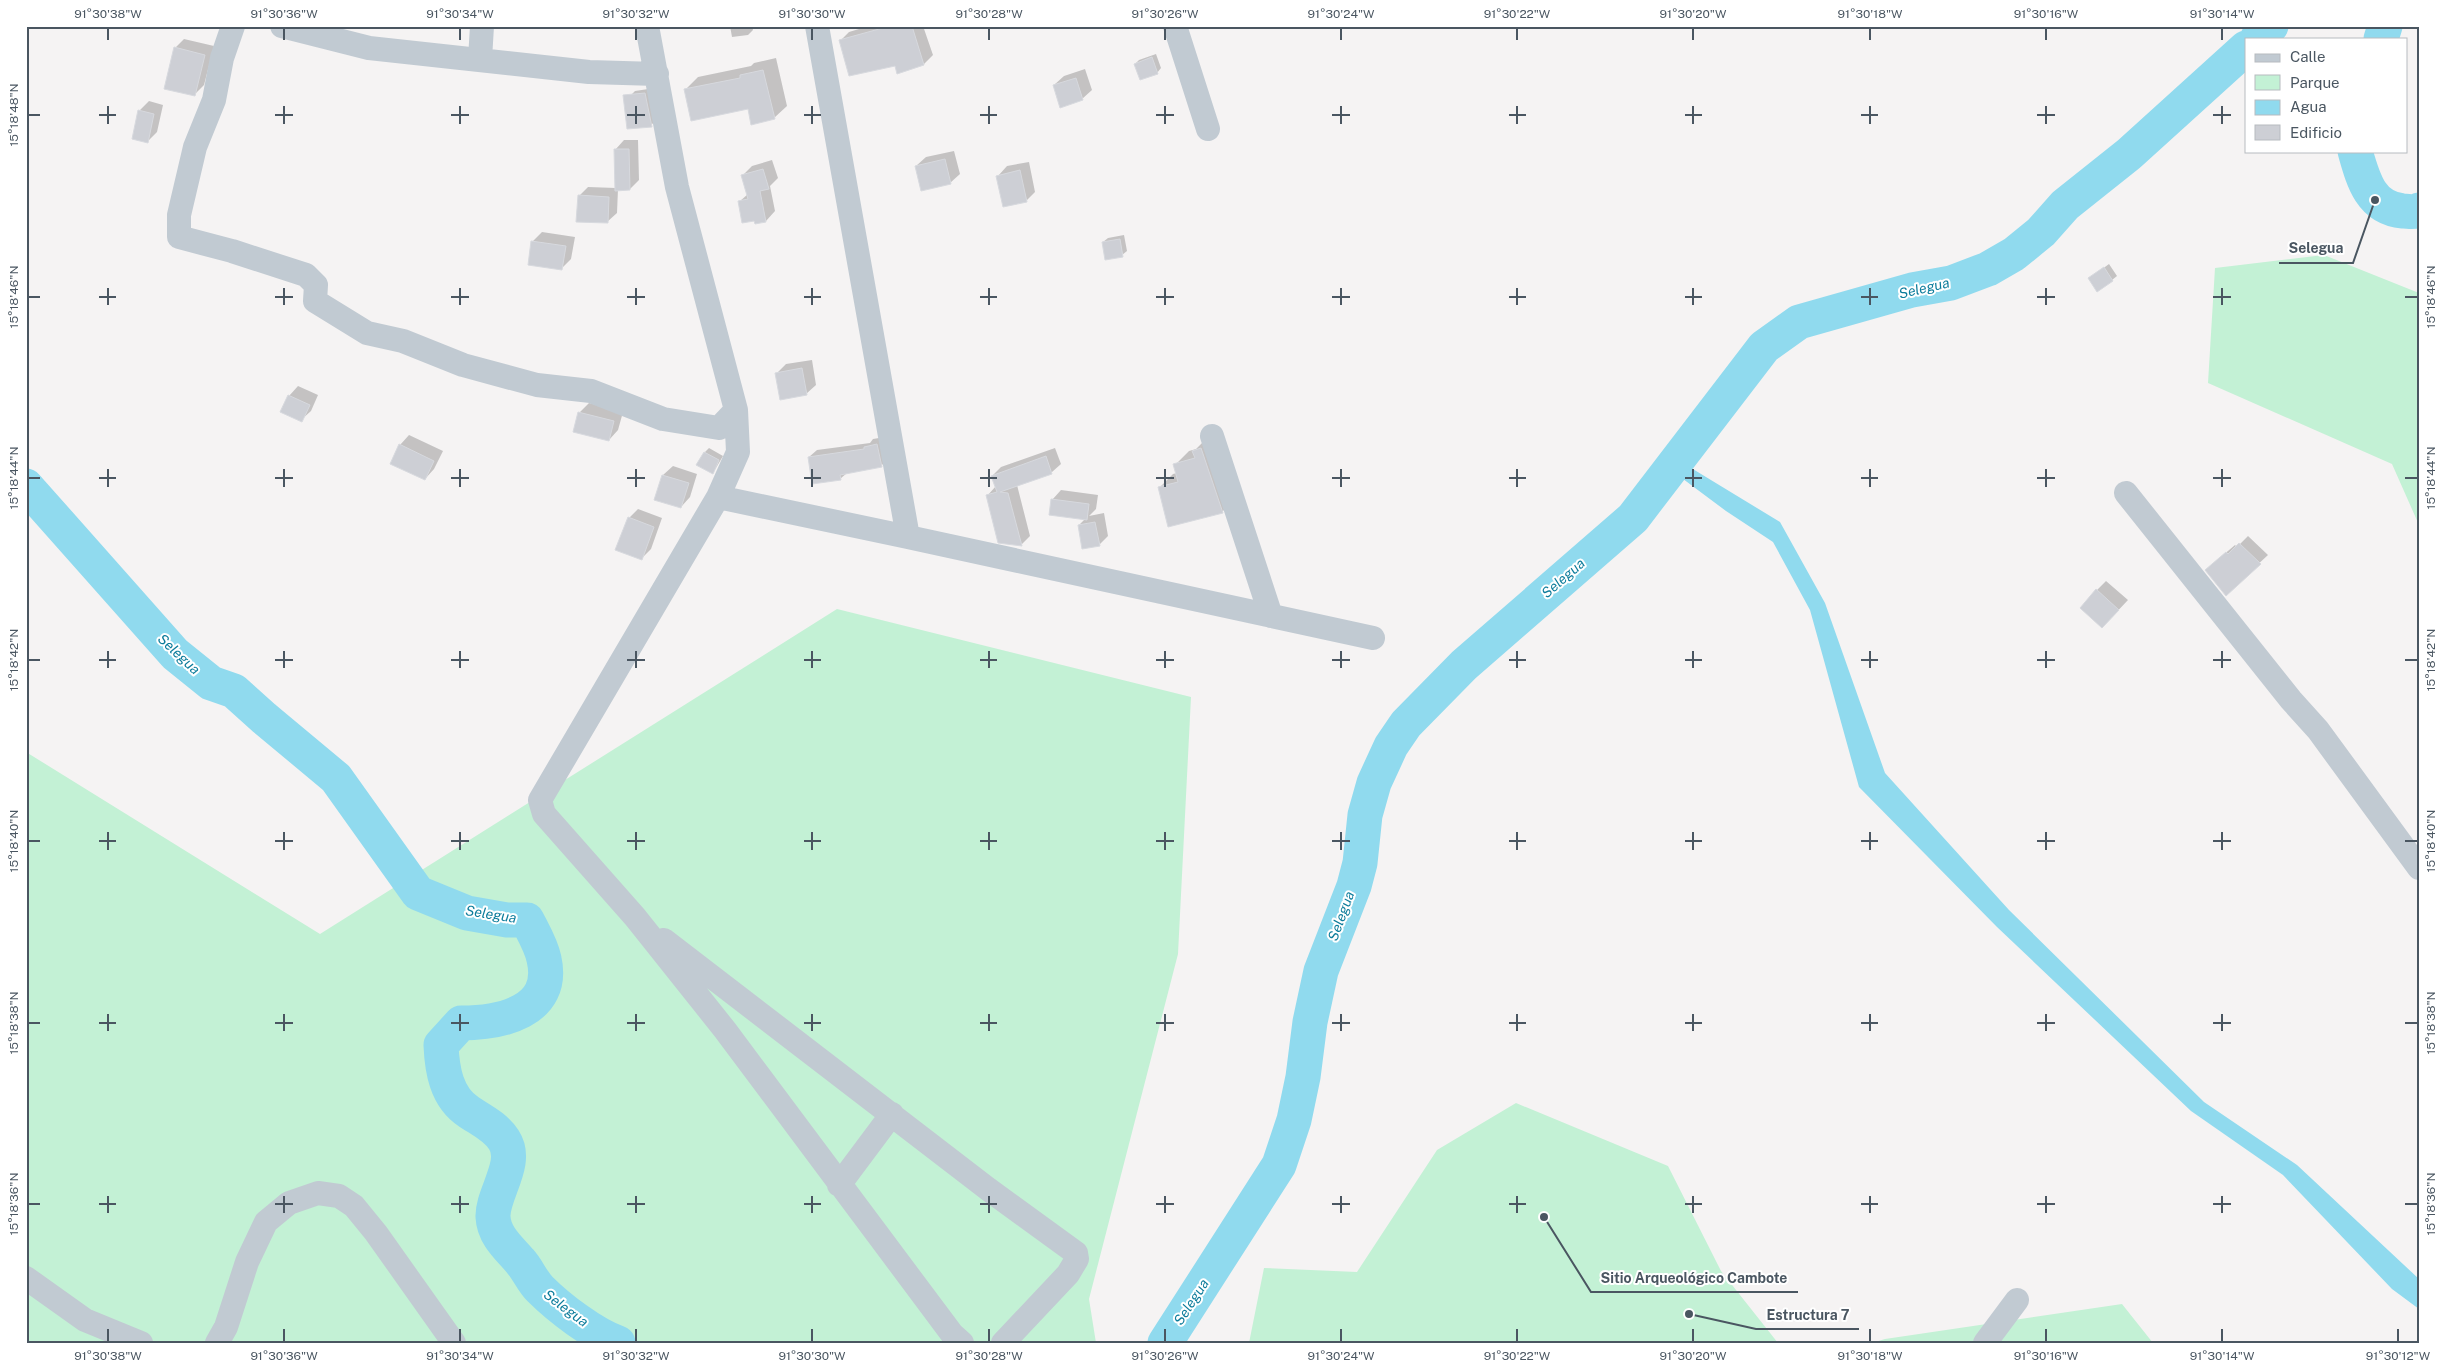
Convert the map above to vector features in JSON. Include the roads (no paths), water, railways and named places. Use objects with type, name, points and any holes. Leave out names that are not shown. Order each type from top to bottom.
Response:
[{"type":"street","points":[[233,26],[222,58],[214,100],[195,147],[178,215],[178,237],[232,251],[306,275],[316,285],[315,301],[367,333],[403,341],[463,365],[537,385],[592,391],[663,419],[696,426],[719,428],[736,410]]},
{"type":"street","points":[[282,26],[369,48],[480,58],[589,72],[657,74]]},
{"type":"street","points":[[480,58],[482,26]]},
{"type":"street","points":[[646,26],[657,74],[677,187],[736,410],[738,452],[718,498],[540,800],[544,814],[635,917],[725,1030],[839,1185],[952,1334],[962,1343]]},
{"type":"street","points":[[816,26],[908,537]]},
{"type":"street","points":[[1176,26],[1208,129]]},
{"type":"street","points":[[1212,436],[1272,616]]},
{"type":"street","points":[[2126,493],[2290,700],[2318,730],[2419,868]]},
{"type":"street","points":[[718,498],[908,537],[1373,638]]},
{"type":"street","points":[[635,917],[988,1189],[1076,1253],[1077,1259],[1068,1274],[1003,1343]]},
{"type":"street","points":[[839,1185],[892,1114]]},
{"type":"street","points":[[218,1343],[226,1327],[247,1262],[266,1222],[289,1203],[318,1193],[339,1196],[354,1206],[376,1233],[454,1343]]},
{"type":"street","points":[[26,1278],[85,1320],[141,1343]]},
{"type":"street","points":[[1985,1343],[2018,1300]]},
{"type":"water","points":[[1678,460],[1780,522],[1825,603],[1885,773],[2009,910],[2204,1102],[2297,1165],[2419,1279],[2419,1309],[2392,1289],[2283,1175],[2191,1111],[1997,927],[1859,787],[1810,610],[1773,542],[1726,511],[1671,470]]},
{"type":"waterway","name":"Selegua","points":[[2258,38],[2271,26]]},
{"type":"waterway","name":"Selegua","points":[[2381,38],[2385,26]]},
{"type":"waterway","name":"Selegua","points":[[1165,1343],[1279,1165],[1294,1120],[1303,1077],[1310,1022],[1321,971],[1354,886],[1360,863],[1365,815],[1374,783],[1391,746],[1406,724],[1464,665],[1633,518],[1764,347],[1799,322],[1912,290],[1951,283],[1988,269],[2014,254],[2041,232],[2065,205],[2129,154],[2245,49]]},
{"type":"waterway","name":"Selegua","points":[[2355,152],[2361,172],[2375,198],[2392,209],[2411,212],[2419,210]]},
{"type":"waterway","name":"Selegua","points":[[26,486],[175,654],[211,683],[234,691],[336,778],[418,893],[467,913],[507,920],[527,920],[544,959],[545,977],[542,991],[533,1003],[522,1011],[508,1017],[461,1023],[441,1045],[444,1073],[455,1099],[461,1106],[497,1131],[508,1149],[507,1168],[496,1198],[493,1217],[499,1236],[523,1264],[537,1286],[548,1296],[587,1327],[618,1343]]},
{"type":"place","name":"Selegua","points":[[2375,200]]},
{"type":"place","name":"Sitio Arqueológico Cambote","points":[[1544,1217]]},
{"type":"place","name":"Estructura 7","points":[[1689,1314]]}]
